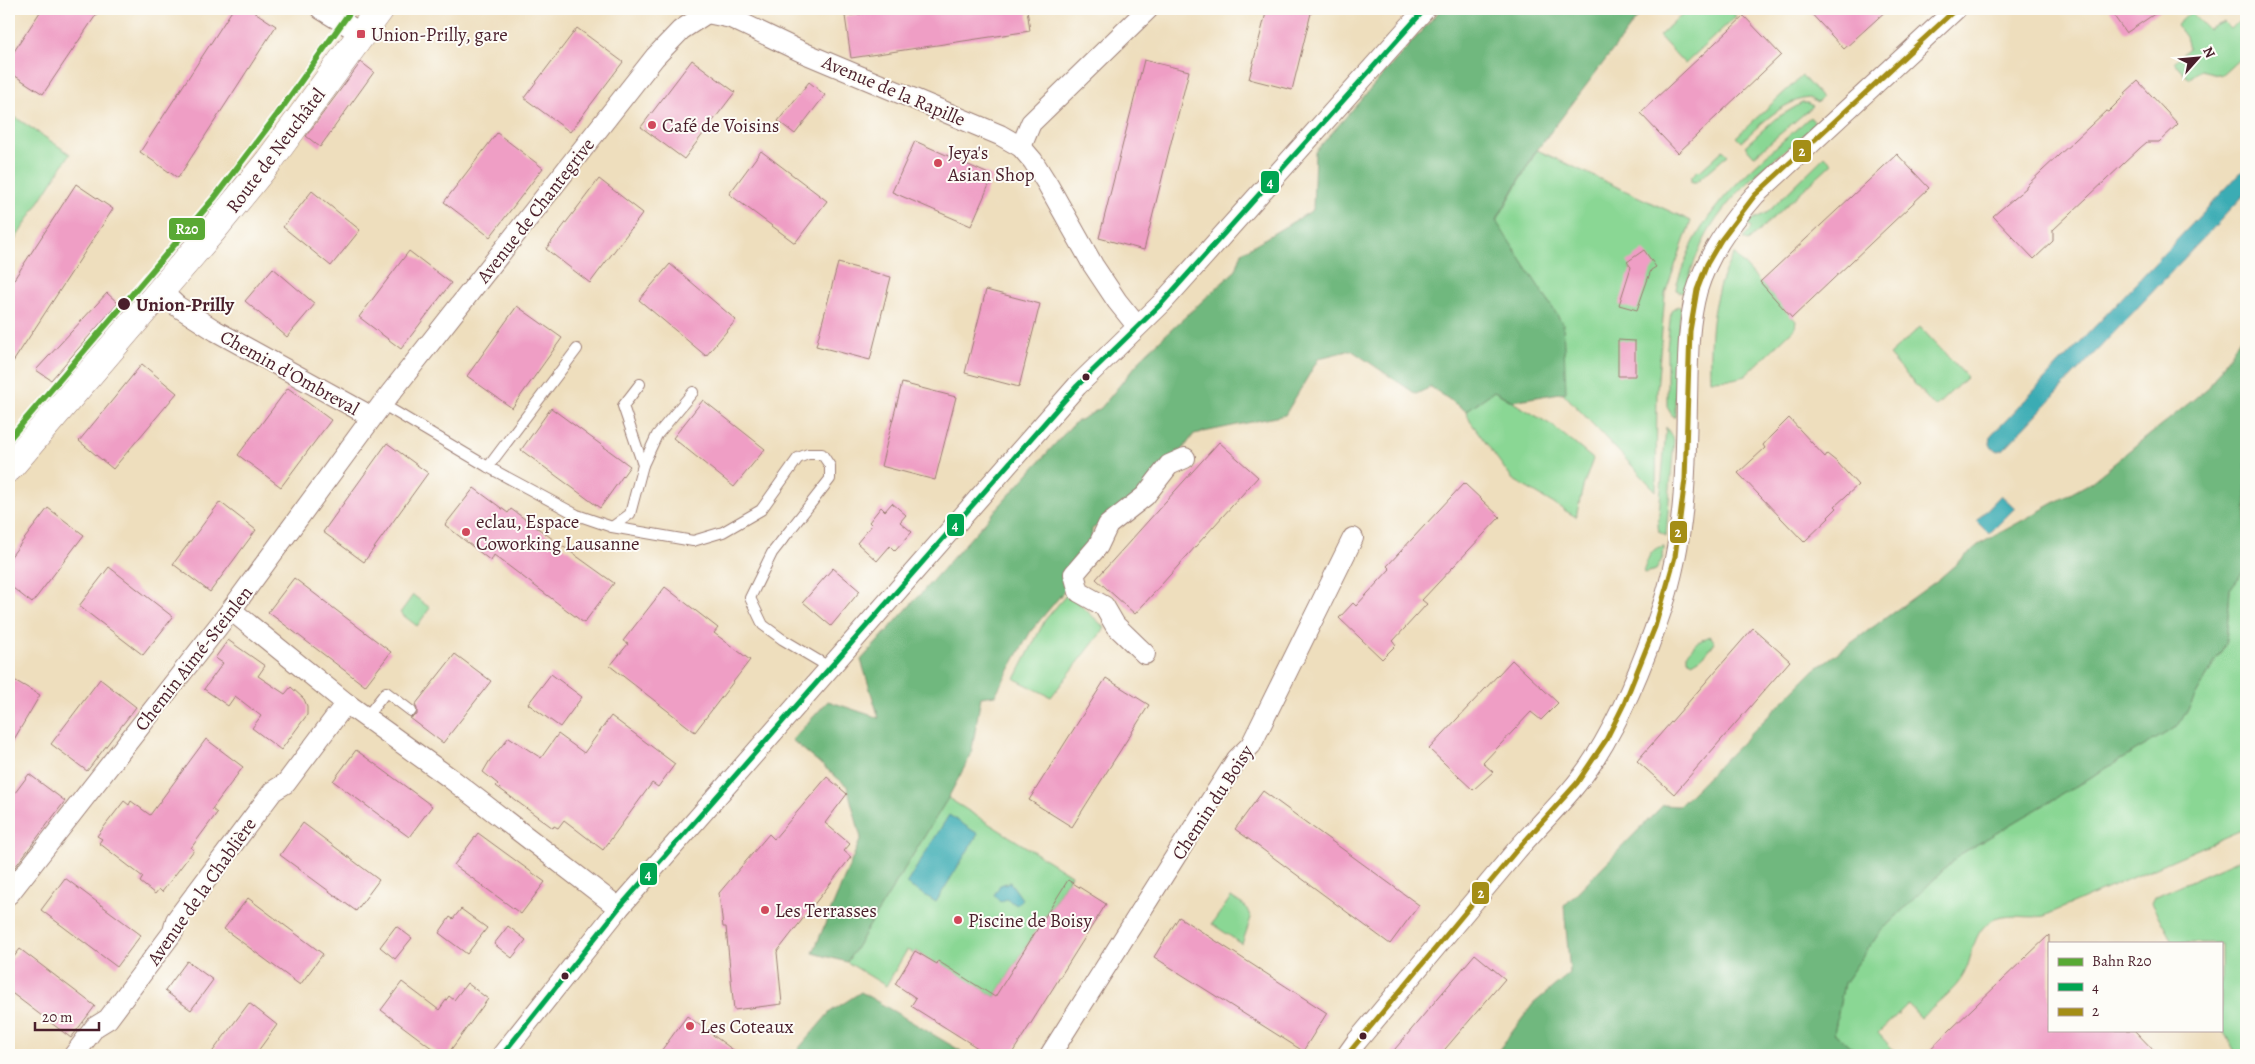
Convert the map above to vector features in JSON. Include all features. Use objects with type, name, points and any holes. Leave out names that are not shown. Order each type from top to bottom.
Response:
[{"type":"main road","name":"Route de Neuchâtel","points":[[9,468],[27,444],[212,231],[269,161],[380,9]]},
{"type":"street","points":[[320,9],[362,34]]},
{"type":"street","points":[[1021,147],[1031,123],[1148,9]]},
{"type":"street","points":[[502,1055],[619,908],[829,667],[974,505],[1077,386],[1162,303],[1425,9]]},
{"type":"street","points":[[1347,1055],[1479,895],[1595,759],[1630,690],[1662,608],[1679,545],[1683,510],[1690,332],[1698,289],[1715,248],[1738,213],[1755,195],[1956,9]]},
{"type":"street","name":"Avenue de la Rapille","points":[[708,11],[731,18],[802,52],[1000,134],[1021,147],[1048,185],[1093,265],[1116,301],[1137,326]]},
{"type":"street","name":"Avenue de Chantegrive","points":[[377,410],[654,57],[681,30],[708,11]]},
{"type":"street","name":"Chemin d'Ombreval","points":[[160,290],[177,306],[216,331],[377,410]]},
{"type":"street","name":"Chemin Aimé-Steinlen","points":[[9,894],[230,610],[377,410]]},
{"type":"street","points":[[1146,654],[1115,625],[1104,606],[1079,592],[1074,574],[1098,546],[1108,524],[1145,496],[1169,465],[1185,458]]},
{"type":"street","name":"Chemin du Boisy","points":[[1050,1055],[1237,759],[1251,745],[1353,538]]},
{"type":"street","points":[[230,610],[346,702],[619,908]]},
{"type":"street","name":"Avenue de la Chablière","points":[[74,1055],[95,1028],[108,1019],[173,932],[176,920],[273,791],[286,783],[346,702]]},
{"type":"lane","points":[[488,467],[576,350]]},
{"type":"lane","points":[[640,384],[623,406],[644,465]]},
{"type":"lane","points":[[612,527],[630,514],[644,465],[657,435],[693,392]]},
{"type":"lane","name":"Chemin d'Ombreval","points":[[377,410],[577,515],[612,527],[693,541],[723,532],[761,510],[798,458],[808,454],[822,454],[830,466],[830,478],[772,553],[750,598],[763,624],[782,639],[829,667]]},
{"type":"lane","points":[[367,716],[386,692],[411,711]]},
{"type":"green space","points":[[1441,9],[1644,9],[1534,154],[1496,221],[1563,324],[1566,392],[1512,401],[1494,391],[1466,411],[1431,387],[1416,394],[1351,350],[1319,358],[1285,415],[1194,434],[1178,456],[1133,504],[1092,529],[1090,560],[1031,631],[995,695],[981,697],[971,755],[948,798],[847,962],[813,953],[861,838],[847,786],[792,740],[828,701],[879,718],[861,660],[1073,424],[1101,408],[1146,353],[1236,270],[1242,252],[1313,210],[1315,152]]},
{"type":"green space","points":[[1687,9],[1730,9],[1736,16],[1685,64],[1659,36]]},
{"type":"green space","points":[[2191,12],[2208,29],[2224,22],[2231,29],[2246,14],[2246,39],[2243,42],[2246,46],[2246,53],[2222,75],[2200,70],[2189,79],[2174,62],[2189,48],[2186,37],[2177,25]]},
{"type":"green space","points":[[1802,76],[1822,98],[1817,103],[1809,98],[1790,103],[1772,115],[1741,142],[1736,137]]},
{"type":"green space","points":[[1802,103],[1813,106],[1754,156],[1745,146],[1775,119]]},
{"type":"green space","points":[[9,113],[70,154],[9,249]]},
{"type":"green space","points":[[1810,117],[1816,124],[1760,171],[1722,211],[1703,242],[1684,293],[1676,290],[1685,261],[1695,239],[1708,218],[1738,182]]},
{"type":"green space","points":[[1537,150],[1691,221],[1665,294],[1657,390],[1656,491],[1563,393],[1563,324],[1496,222]]},
{"type":"green space","points":[[1723,150],[1728,155],[1696,182],[1691,182],[1691,177],[1698,170],[1700,171]]},
{"type":"green space","points":[[1825,156],[1832,163],[1748,241],[1743,239],[1751,228],[1746,223],[1768,212]]},
{"type":"green space","points":[[1734,254],[1796,321],[1795,328],[1745,376],[1733,379],[1710,380],[1711,331],[1716,299],[1726,268]]},
{"type":"green space","points":[[1678,306],[1681,308],[1676,351],[1675,417],[1673,417],[1667,407],[1667,348],[1671,311]]},
{"type":"green space","points":[[1920,327],[1967,377],[1935,407],[1889,355]]},
{"type":"green space","points":[[2246,329],[2246,568],[2230,589],[2226,643],[2178,726],[1959,855],[1880,932],[1844,983],[1834,1033],[1861,1055],[1495,1055],[1533,1004],[1570,973],[1564,906],[1663,805],[1679,806],[1814,670],[1939,579],[1978,545],[2090,483],[2209,387]]},
{"type":"green space","points":[[1494,391],[1553,426],[1593,459],[1583,487],[1576,517],[1512,479],[1470,421],[1466,411]]},
{"type":"green space","points":[[1666,427],[1674,440],[1666,536],[1659,532],[1658,526]]},
{"type":"green space","points":[[1664,546],[1663,557],[1656,570],[1644,573],[1646,563],[1652,552]]},
{"type":"green space","points":[[2246,568],[2246,828],[2044,916],[2007,916],[1987,923],[1978,936],[1964,974],[1950,992],[1921,1018],[1908,1004],[1878,1033],[1898,1055],[1861,1055],[1834,1033],[1844,983],[1880,932],[1959,855],[2178,726],[2226,643],[2230,589]]},
{"type":"green space","points":[[1068,593],[1105,628],[1051,697],[1015,679],[1045,620]]},
{"type":"green space","points":[[413,595],[430,608],[417,626],[400,613]]},
{"type":"green space","points":[[1710,636],[1715,642],[1705,654],[1692,663],[1688,659],[1688,653],[1696,643]]},
{"type":"green space","name":"Piscine de Boisy","points":[[948,798],[1071,875],[995,997],[938,962],[937,965],[916,951],[914,954],[907,950],[886,986],[847,962]]},
{"type":"green space","points":[[2246,856],[2246,1055],[2237,1055],[2222,1029],[2222,942],[2172,942],[2151,903],[2154,897]]},
{"type":"green space","points":[[1231,897],[1246,907],[1251,918],[1242,944],[1212,924]]},
{"type":"green space","points":[[861,992],[961,1051],[957,1055],[793,1055],[830,1012]]},
{"type":"water","points":[[2246,167],[2246,193],[2004,449],[1999,451],[1992,448],[1990,444],[1991,436]]},
{"type":"water","points":[[2001,495],[2015,508],[1989,534],[1976,521]]},
{"type":"water","points":[[949,815],[978,834],[936,902],[906,884]]},
{"type":"water","points":[[1010,882],[1022,899],[1017,905],[1006,899],[1000,902],[994,895],[1000,885]]},
{"type":"building","points":[[42,9],[100,9],[43,94],[9,72],[9,59]]},
{"type":"building","points":[[233,9],[250,9],[276,26],[178,178],[140,152]]},
{"type":"building","points":[[895,9],[1027,9],[1030,31],[851,58],[845,16]]},
{"type":"building","points":[[1267,9],[1312,9],[1292,90],[1249,79]]},
{"type":"building","points":[[1807,9],[1888,9],[1844,49]]},
{"type":"building","points":[[2109,9],[2162,9],[2126,33]]},
{"type":"building","points":[[1744,16],[1781,55],[1678,153],[1640,113]]},
{"type":"building","points":[[577,28],[623,62],[570,132],[524,98]]},
{"type":"building","points":[[692,60],[735,92],[684,159],[641,127]]},
{"type":"building","points":[[1144,60],[1189,71],[1144,250],[1099,238]]},
{"type":"building","points":[[361,62],[374,72],[320,147],[306,136]]},
{"type":"building","points":[[2138,81],[2178,124],[2159,142],[2147,142],[2140,148],[2053,230],[2053,241],[2034,259],[1993,216],[2026,188],[2106,111],[2108,112]]},
{"type":"building","points":[[809,82],[825,95],[795,134],[778,121]]},
{"type":"building","points":[[497,133],[543,168],[490,237],[444,202]]},
{"type":"building","points":[[915,141],[993,176],[971,226],[892,192]]},
{"type":"building","points":[[761,151],[827,201],[795,243],[729,194]]},
{"type":"building","points":[[1897,154],[1929,188],[1792,318],[1760,282]]},
{"type":"building","points":[[599,179],[643,213],[590,283],[546,249]]},
{"type":"building","points":[[76,184],[113,209],[9,368],[9,287]]},
{"type":"building","points":[[312,191],[360,230],[331,266],[283,227]]},
{"type":"building","points":[[1644,250],[1656,267],[1651,270],[1637,310],[1619,305],[1631,267],[1627,262]]},
{"type":"building","points":[[409,251],[451,283],[401,349],[359,317]]},
{"type":"building","points":[[838,263],[891,277],[870,360],[816,346]]},
{"type":"building","points":[[670,264],[736,320],[706,356],[639,300]]},
{"type":"building","points":[[273,268],[315,304],[287,337],[245,301]]},
{"type":"building","points":[[986,290],[1040,304],[1019,387],[965,373]]},
{"type":"building","points":[[107,293],[118,303],[51,380],[36,370]]},
{"type":"building","points":[[517,306],[562,338],[512,408],[467,376]]},
{"type":"building","points":[[1618,340],[1635,341],[1635,376],[1618,376]]},
{"type":"building","points":[[142,364],[177,393],[113,469],[79,441]]},
{"type":"building","points":[[902,383],[956,397],[935,480],[881,466]]},
{"type":"building","points":[[288,388],[331,420],[281,487],[238,455]]},
{"type":"building","points":[[703,400],[765,449],[734,487],[673,438]]},
{"type":"building","points":[[551,408],[630,466],[600,508],[521,450]]},
{"type":"building","points":[[1789,418],[1825,457],[1827,454],[1837,462],[1858,485],[1835,506],[1837,508],[1829,518],[1804,542],[1738,473],[1765,448],[1763,445]]},
{"type":"building","points":[[1219,442],[1258,477],[1135,614],[1096,579]]},
{"type":"building","points":[[387,443],[428,473],[364,562],[323,532]]},
{"type":"building","points":[[1464,483],[1500,517],[1422,600],[1427,604],[1393,641],[1396,645],[1382,659],[1339,618],[1353,603],[1356,606],[1390,569],[1387,566]]},
{"type":"building","points":[[474,488],[508,513],[511,509],[614,583],[584,623],[494,555],[491,561],[445,525]]},
{"type":"building","points":[[220,502],[256,530],[210,592],[173,564]]},
{"type":"building","points":[[892,503],[906,515],[900,522],[912,532],[895,551],[890,546],[877,561],[857,543],[872,525],[869,522],[881,507],[885,511]]},
{"type":"building","points":[[48,508],[84,535],[32,603],[9,585],[9,559]]},
{"type":"building","points":[[109,567],[173,617],[143,655],[79,606]]},
{"type":"building","points":[[833,568],[860,591],[831,626],[803,602]]},
{"type":"building","points":[[294,578],[391,652],[365,686],[268,612]]},
{"type":"building","points":[[665,587],[718,628],[714,633],[750,660],[695,732],[610,666],[628,644],[623,641]]},
{"type":"building","points":[[1753,628],[1790,661],[1674,794],[1637,761]]},
{"type":"building","points":[[228,640],[265,666],[258,676],[285,694],[291,687],[304,699],[307,706],[307,715],[281,750],[252,728],[261,716],[235,696],[228,706],[204,689],[223,663],[215,658]]},
{"type":"building","points":[[455,654],[491,681],[443,743],[410,718],[417,715],[415,705]]},
{"type":"building","points":[[1512,660],[1558,703],[1541,720],[1531,712],[1483,763],[1493,772],[1473,790],[1429,749]]},
{"type":"building","points":[[551,674],[582,697],[560,727],[528,704]]},
{"type":"building","points":[[9,677],[40,695],[9,748]]},
{"type":"building","points":[[1106,678],[1149,705],[1072,827],[1029,800]]},
{"type":"building","points":[[100,679],[136,707],[87,771],[51,744]]},
{"type":"building","points":[[611,716],[675,764],[658,787],[652,783],[603,850],[564,820],[558,828],[554,826],[553,828],[496,786],[498,784],[483,772],[490,760],[509,737],[541,758],[558,734],[584,753]]},
{"type":"building","points":[[206,739],[243,767],[212,809],[217,813],[191,848],[194,850],[162,892],[159,889],[155,894],[140,882],[143,877],[99,843],[102,839],[97,836],[124,801],[129,805],[131,801],[150,815]]},
{"type":"building","points":[[356,750],[432,806],[409,837],[333,781]]},
{"type":"building","points":[[29,774],[65,801],[9,875],[9,801]]},
{"type":"building","name":"Les Terrasses","points":[[827,777],[847,794],[825,823],[850,844],[844,851],[851,857],[777,952],[782,1004],[734,1010],[726,927],[723,927],[719,893],[769,834],[774,839]]},
{"type":"building","points":[[1263,791],[1419,905],[1390,944],[1235,829]]},
{"type":"building","points":[[303,823],[379,880],[356,911],[280,855]]},
{"type":"building","points":[[478,833],[545,882],[521,914],[454,865]]},
{"type":"building","points":[[65,878],[141,935],[117,967],[41,910]]},
{"type":"building","points":[[1068,880],[1106,904],[1011,1055],[989,1055],[911,1006],[916,998],[895,984],[915,951],[937,964],[938,961],[995,997]]},
{"type":"building","points":[[248,898],[323,954],[300,985],[224,929]]},
{"type":"building","points":[[461,909],[487,928],[467,954],[439,933],[450,917],[453,919]]},
{"type":"building","points":[[1179,917],[1327,1013],[1303,1051],[1154,957]]},
{"type":"building","points":[[396,926],[412,938],[395,959],[380,947]]},
{"type":"building","points":[[508,926],[526,940],[512,958],[494,944]]},
{"type":"building","points":[[2049,935],[2048,1032],[2136,1032],[2158,1055],[1924,1055]]},
{"type":"building","points":[[20,949],[95,1006],[71,1038],[9,991],[9,963]]},
{"type":"building","points":[[1475,954],[1505,979],[1440,1055],[1390,1055]]},
{"type":"building","points":[[187,961],[213,980],[191,1010],[165,991]]},
{"type":"building","points":[[402,982],[439,1010],[449,996],[454,1000],[467,983],[488,999],[447,1055],[441,1055],[381,1010]]},
{"type":"building","points":[[249,1003],[277,1025],[255,1055],[210,1055]]},
{"type":"building","name":"Les Coteaux","points":[[687,1016],[740,1055],[658,1055]]},
{"type":"rail line","name":"R20","points":[[9,439],[215,197],[277,115],[352,9]]},
{"type":"transit line","name":"4","points":[[502,1055],[619,908],[1077,386],[1162,303],[1425,9]]},
{"type":"transit line","name":"2","points":[[1347,1055],[1516,851],[1577,783],[1606,740],[1624,704],[1655,627],[1675,557],[1685,479],[1690,331],[1697,290],[1707,264],[1721,240],[1755,195],[1956,9]]},
{"type":"place","name":"Union-Prilly, gare","points":[[361,34]]},
{"type":"place","name":"Café de Voisins","points":[[652,125]]},
{"type":"place","name":"Jeya's Asian Shop","points":[[938,163]]},
{"type":"place","name":"Union-Prilly","points":[[124,304]]},
{"type":"place","name":"eclau, Espace Coworking Lausanne","points":[[466,532]]},
{"type":"place","name":"Les Terrasses","points":[[765,910]]},
{"type":"place","name":"Piscine de Boisy","points":[[958,920]]},
{"type":"place","name":"Les Coteaux","points":[[690,1026]]}]
